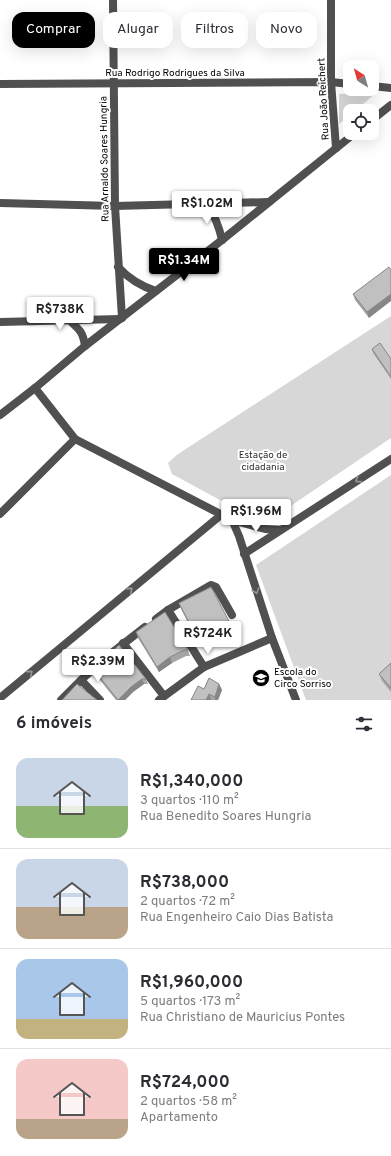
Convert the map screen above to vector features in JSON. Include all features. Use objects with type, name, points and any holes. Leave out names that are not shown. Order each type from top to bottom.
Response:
[{"type":"street","name":"Rua Arnaldo Soares Hungria","points":[[113,0],[115,206],[121,318]]},
{"type":"street","name":"Rua João Reichert","points":[[331,0],[331,82],[336,148]]},
{"type":"street","name":"Rua Rodrigo Rodrigues da Silva","points":[[0,84],[331,82],[343,83]]},
{"type":"street","points":[[379,87],[391,88]]},
{"type":"street","points":[[379,114],[391,105]]},
{"type":"street","points":[[0,415],[85,346],[222,240],[347,140]]},
{"type":"street","points":[[0,203],[115,206],[269,202]]},
{"type":"street","points":[[207,204],[217,221],[222,240]]},
{"type":"street","points":[[118,266],[135,282],[145,288],[156,291]]},
{"type":"street","points":[[0,322],[121,318]]},
{"type":"street","points":[[69,320],[80,330],[83,335],[85,346]]},
{"type":"street","points":[[35,388],[75,439],[232,520],[265,529],[280,530]]},
{"type":"street","points":[[0,514],[75,439]]},
{"type":"street","points":[[244,554],[391,459]]},
{"type":"street","points":[[0,698],[221,515]]},
{"type":"street","points":[[232,520],[239,536],[272,638],[296,700]]},
{"type":"street","points":[[61,700],[123,643],[168,610],[211,585],[216,587],[232,615]]},
{"type":"street","points":[[168,610],[204,667]]},
{"type":"street","points":[[123,643],[162,698],[204,667],[272,638]]},
{"type":"street","points":[[81,680],[100,700]]},
{"type":"green space","points":[[339,94],[343,94],[343,96],[372,96],[363,104],[343,104],[343,121],[339,124]]},
{"type":"green space","name":"Estação de cidadania","points":[[391,316],[391,438],[264,524],[172,474],[168,463],[178,454]]},
{"type":"green space","points":[[391,475],[391,700],[306,700],[256,565]]},
{"type":"building","points":[[389,267],[391,270],[391,294],[367,312],[353,294]]},
{"type":"building","points":[[380,343],[391,359],[391,377],[372,349]]},
{"type":"building","points":[[211,587],[230,623],[214,630],[198,640],[179,603]]},
{"type":"building","points":[[165,612],[188,650],[184,650],[170,657],[157,667],[136,632]]},
{"type":"building","points":[[119,645],[146,679],[142,679],[131,687],[118,700],[93,669]]},
{"type":"building","points":[[391,663],[391,688],[379,674]]},
{"type":"building","points":[[209,678],[219,684],[215,697],[209,694],[206,700],[191,700],[198,686],[204,689]]},
{"type":"building","points":[[77,684],[97,700],[62,700]]},
{"type":"place","name":"Escola do Circo Sorriso","points":[[261,678]]}]
